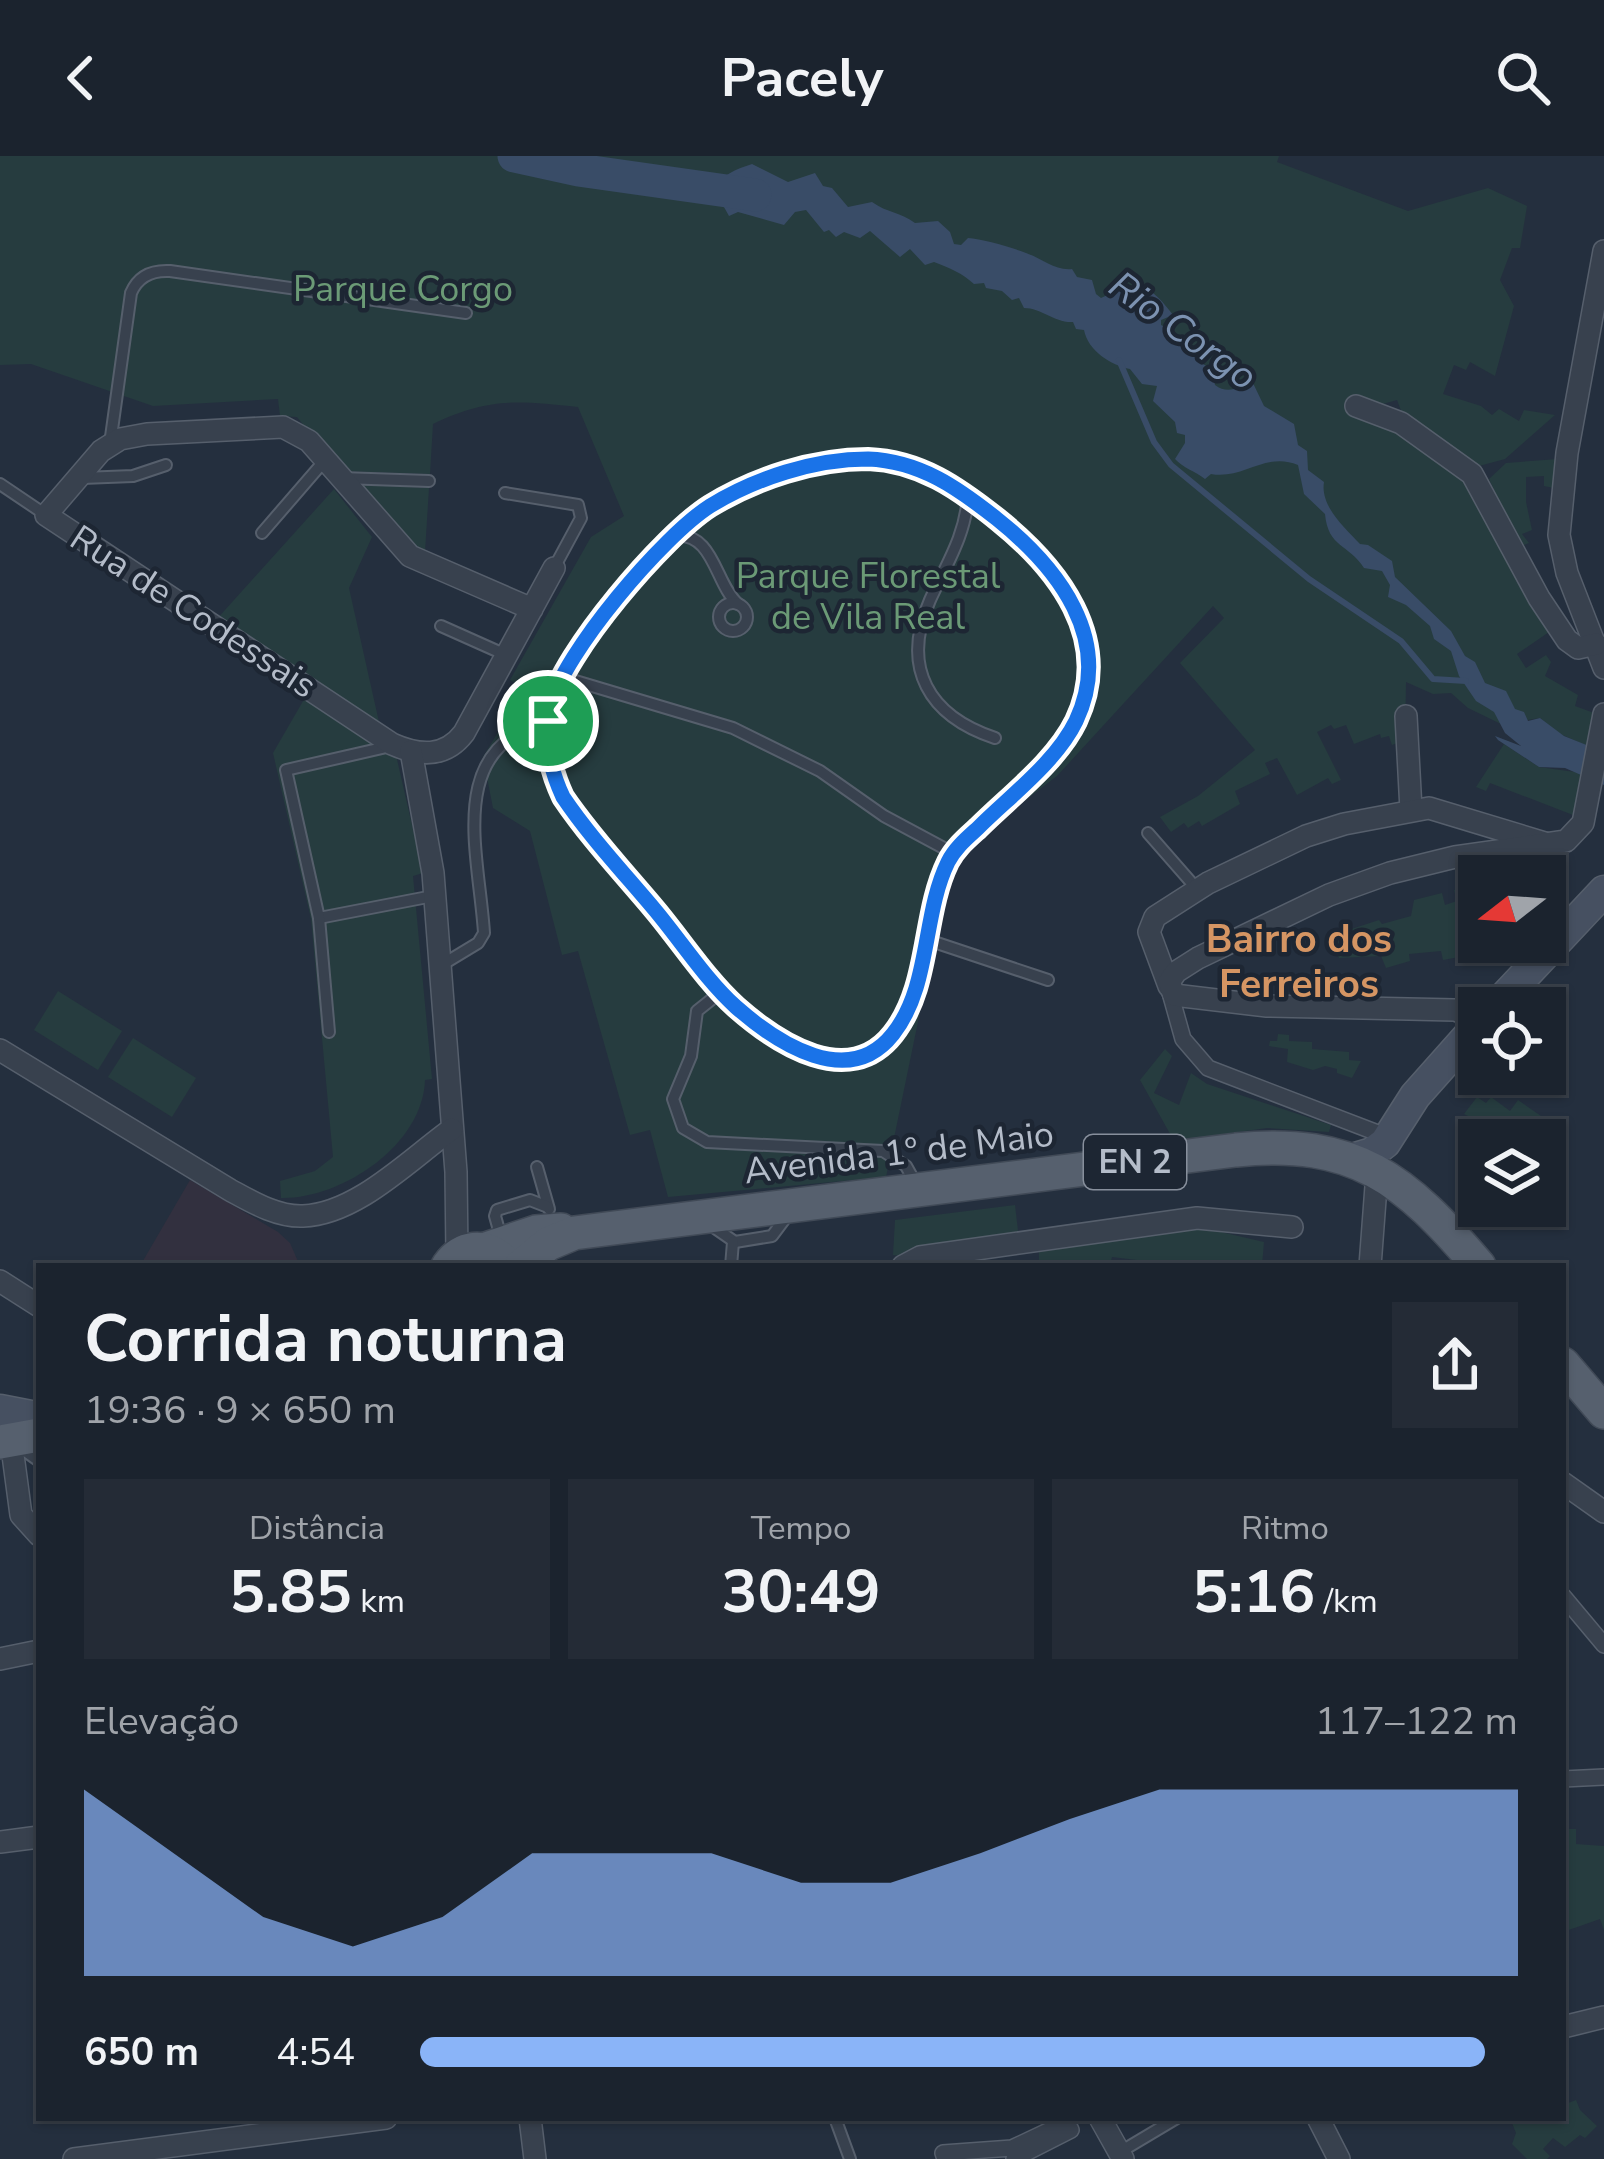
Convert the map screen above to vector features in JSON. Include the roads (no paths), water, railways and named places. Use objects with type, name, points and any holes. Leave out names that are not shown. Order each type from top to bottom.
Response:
[{"type":"main road","points":[[1512,987],[1604,891]]},
{"type":"main road","points":[[1458,1046],[1375,1153],[1439,1203],[1492,1263]]},
{"type":"main road","name":"Avenida 1º de Maio","points":[[503,1250],[702,1218],[1261,1148],[1375,1153],[1476,1263]]},
{"type":"main road","points":[[1566,1368],[1604,1412]]},
{"type":"street","points":[[1601,653],[1567,573],[1558,535],[1564,475],[1594,362],[1604,251]]},
{"type":"street","points":[[1356,406],[1401,423],[1472,474],[1563,634],[1578,648],[1601,653]]},
{"type":"street","points":[[110,444],[132,435],[276,427],[303,435],[410,556],[532,609]]},
{"type":"street","name":"Rua de Codessais","points":[[110,444],[46,515],[402,748]]},
{"type":"street","points":[[503,1250],[456,1172],[435,896],[402,748],[437,752],[457,742],[554,568]]},
{"type":"street","points":[[1169,988],[1171,977],[1188,963],[1349,886],[1447,859],[1550,846],[1573,837],[1585,817],[1604,714]]},
{"type":"street","points":[[1406,716],[1411,809]]},
{"type":"street","points":[[1370,1263],[1375,1153],[1208,1068],[1183,1039],[1150,925],[1197,889],[1306,836],[1411,809],[1437,809],[1550,846]]},
{"type":"street","points":[[1169,988],[1177,996],[1195,1000],[1458,1012]]},
{"type":"street","points":[[0,1050],[242,1196],[298,1216],[327,1211],[354,1198],[452,1129]]},
{"type":"street","points":[[908,1263],[920,1256],[1190,1219],[1292,1227]]},
{"type":"street","points":[[0,1281],[36,1304]]},
{"type":"street","points":[[18,1426],[22,1520],[36,1532]]},
{"type":"street","points":[[1566,1485],[1604,1511]]},
{"type":"street","points":[[1566,1600],[1604,1645]]},
{"type":"street","points":[[0,1659],[36,1652]]},
{"type":"street","points":[[1566,1779],[1604,1778]]},
{"type":"street","points":[[0,1842],[36,1837]]},
{"type":"street","points":[[1566,2025],[1604,2017]]},
{"type":"street","points":[[74,2159],[363,2121]]},
{"type":"street","points":[[530,2121],[535,2159]]},
{"type":"street","points":[[1106,2121],[1122,2155]]},
{"type":"street","points":[[1320,2121],[1339,2159]]},
{"type":"street","points":[[945,2159],[944,2153],[1018,2146],[1067,2122],[1071,2131],[1013,2159]]},
{"type":"lane","points":[[110,444],[131,293],[138,280],[149,274],[170,271],[466,313]]},
{"type":"lane","points":[[262,533],[326,459]]},
{"type":"lane","points":[[835,460],[899,462],[945,480],[1030,546],[1063,583],[1082,632],[1087,669],[1081,710],[1063,742],[953,853],[899,1026],[881,1047],[858,1060],[833,1062],[814,1056],[745,1014],[563,797],[551,766],[548,721],[562,677],[671,537],[704,510],[777,476],[835,460]]},
{"type":"lane","points":[[79,478],[128,476],[166,465]]},
{"type":"lane","points":[[341,478],[429,481]]},
{"type":"lane","points":[[0,484],[46,515]]},
{"type":"lane","points":[[505,493],[578,505],[581,518],[554,568]]},
{"type":"lane","points":[[968,495],[961,536],[925,614],[919,652],[926,687],[939,708],[995,738]]},
{"type":"lane","points":[[671,537],[689,536],[698,542],[731,605]]},
{"type":"lane","points":[[441,626],[506,655]]},
{"type":"lane","points":[[562,677],[733,728],[820,771],[884,816],[953,853]]},
{"type":"lane","points":[[440,966],[478,944],[484,933],[473,808],[478,783],[508,736],[548,721]]},
{"type":"lane","points":[[329,1032],[319,918],[286,770],[402,748]]},
{"type":"lane","points":[[1148,833],[1197,889]]},
{"type":"lane","points":[[319,918],[435,896]]},
{"type":"lane","points":[[928,940],[1048,980]]},
{"type":"lane","points":[[722,991],[700,1006],[694,1020],[692,1055],[673,1099],[683,1128],[707,1142],[883,1150],[906,1166],[918,1190]]},
{"type":"lane","points":[[503,1250],[537,1167]]},
{"type":"lane","points":[[702,1218],[733,1242],[772,1236],[794,1206]]},
{"type":"lane","points":[[731,1263],[733,1242]]},
{"type":"lane","points":[[18,1426],[36,1456]]},
{"type":"lane","points":[[836,2121],[850,2159]]},
{"type":"lane","points":[[1122,2155],[1173,2121]]},
{"type":"water","points":[[752,164],[788,182],[815,173],[848,207],[872,202],[915,223],[938,221],[954,244],[961,245],[968,238],[981,240],[1072,269],[1077,277],[1092,280],[1101,298],[1133,287],[1149,290],[1173,315],[1161,320],[1161,325],[1212,369],[1215,385],[1229,390],[1252,381],[1264,406],[1294,424],[1298,445],[1307,451],[1308,470],[1324,482],[1334,516],[1360,544],[1392,561],[1395,577],[1451,631],[1485,683],[1506,691],[1528,721],[1540,718],[1564,736],[1604,752],[1604,785],[1565,768],[1539,767],[1498,740],[1495,736],[1521,746],[1505,733],[1494,712],[1476,701],[1459,676],[1451,651],[1434,639],[1430,626],[1406,605],[1388,597],[1390,585],[1382,571],[1364,568],[1335,540],[1325,514],[1304,494],[1298,465],[1275,461],[1205,479],[1175,459],[1185,435],[1177,433],[1175,422],[1153,401],[1157,386],[1142,384],[1130,369],[1101,356],[1073,322],[1024,308],[1019,298],[1012,300],[984,283],[974,284],[940,264],[925,265],[910,249],[900,257],[870,231],[860,238],[824,232],[806,210],[795,212],[784,225],[738,212],[729,216],[715,191],[717,185],[729,173]]},
{"type":"waterway","name":"Rio Corgo","points":[[514,156],[755,195]]},
{"type":"waterway","points":[[1119,360],[1154,442],[1171,465],[1309,579],[1401,641],[1433,679],[1466,681]]},
{"type":"district","name":"Bairro dos Ferreiros","points":[[1299,962]]},
{"type":"park label","name":"Parque Corgo","points":[[403,289]]},
{"type":"park label","name":"Parque Florestal de Vila Real","points":[[868,596]]}]
